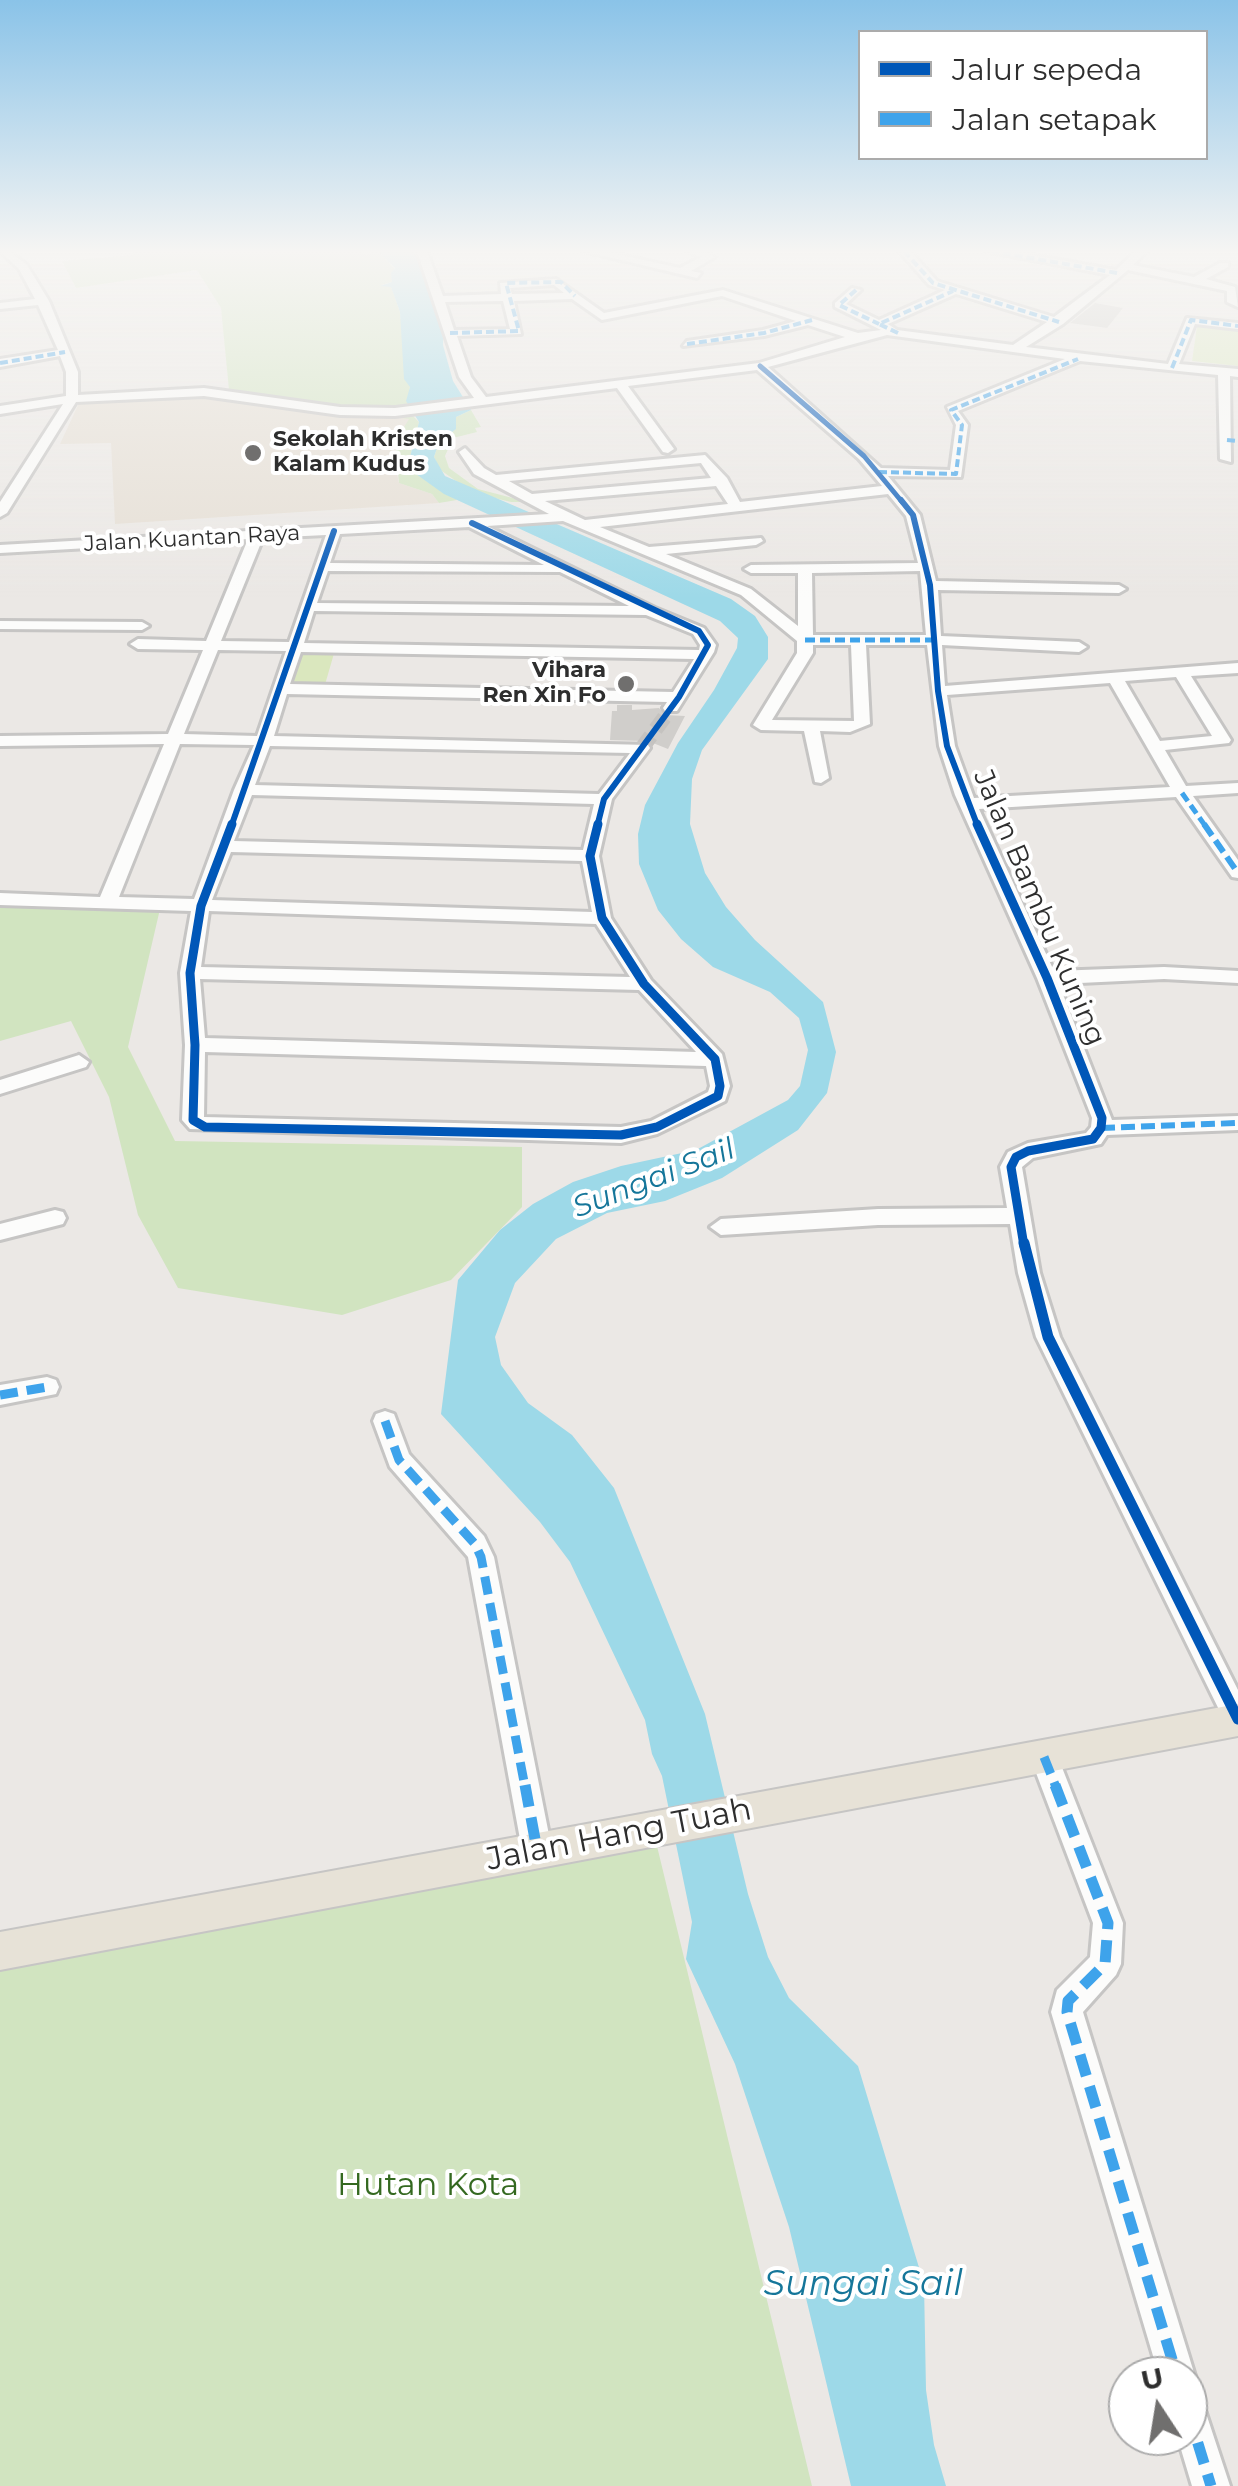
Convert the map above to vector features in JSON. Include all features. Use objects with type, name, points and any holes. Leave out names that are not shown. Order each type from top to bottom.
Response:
[{"type":"main road","name":"Jalan Hang Tuah","points":[[0,1951],[1238,1720]]},
{"type":"street","points":[[0,512],[72,399],[70,367]]},
{"type":"street","points":[[462,367],[479,404]]},
{"type":"street","points":[[0,410],[72,399],[204,392],[340,411],[395,412],[753,367]]},
{"type":"street","name":"Jalan Bambu Kuning","points":[[761,367],[879,472],[913,515],[928,576],[947,746],[968,804],[1047,978],[1102,1118],[1101,1128]]},
{"type":"street","points":[[879,472],[956,474],[962,425],[951,410],[1056,367]]},
{"type":"street","points":[[1163,367],[1231,372],[1233,440],[1226,459]]},
{"type":"street","points":[[622,385],[668,449]]},
{"type":"street","points":[[466,452],[470,464],[560,517],[746,592],[805,640],[1079,646]]},
{"type":"street","points":[[493,479],[702,459],[722,481],[738,509]]},
{"type":"street","points":[[530,498],[722,481]]},
{"type":"street","points":[[582,524],[894,489]]},
{"type":"street","points":[[746,592],[762,506]]},
{"type":"street","name":"Jalan Kuantan Raya","points":[[0,550],[560,517]]},
{"type":"street","points":[[282,689],[674,704],[708,646],[700,631],[650,611],[472,524]]},
{"type":"street","points":[[0,741],[177,739],[264,740],[642,748],[604,799],[590,856],[602,918],[644,984],[715,1059],[718,1096],[657,1127],[620,1134],[206,1127],[193,1120],[195,1045],[190,973],[200,906],[264,740],[334,531]]},
{"type":"street","points":[[107,902],[177,739],[257,535]]},
{"type":"street","points":[[646,551],[756,541]]},
{"type":"street","points":[[322,567],[564,569]]},
{"type":"street","points":[[751,568],[1119,589]]},
{"type":"street","points":[[804,569],[805,653],[760,722],[764,727],[862,724],[858,640]]},
{"type":"street","points":[[309,606],[650,611]]},
{"type":"street","points":[[0,624],[142,626]]},
{"type":"street","points":[[138,644],[704,655]]},
{"type":"street","points":[[938,690],[1238,668]]},
{"type":"street","points":[[1156,746],[1223,740],[1180,672]]},
{"type":"street","points":[[1114,676],[1182,793],[1238,873]]},
{"type":"street","points":[[811,727],[821,778]]},
{"type":"street","points":[[968,804],[1238,788]]},
{"type":"street","points":[[242,790],[604,799]]},
{"type":"street","points":[[222,846],[590,856]]},
{"type":"street","points":[[0,899],[602,918]]},
{"type":"street","points":[[190,973],[644,984]]},
{"type":"street","points":[[1047,978],[1164,974],[1238,977]]},
{"type":"street","points":[[195,1045],[715,1059]]},
{"type":"street","points":[[0,1087],[80,1062]]},
{"type":"street","points":[[1238,1123],[1101,1128],[1093,1139],[1078,1144],[1028,1151],[1016,1157],[1011,1166],[1029,1273],[1048,1336],[1238,1720]]},
{"type":"street","points":[[721,1226],[878,1217],[1019,1216]]},
{"type":"street","points":[[0,1232],[55,1218]]},
{"type":"street","points":[[0,1394],[47,1387]]},
{"type":"street","points":[[385,1421],[399,1460],[475,1544],[481,1557],[537,1850]]},
{"type":"street","points":[[1044,1757],[1108,1923],[1105,1964],[1068,2001],[1066,2012],[1171,2356]]},
{"type":"street","points":[[1202,2456],[1211,2486]]},
{"type":"shaded area","name":"Sekolah Kristen Kalam Kudus","points":[[213,394],[267,404],[410,418],[394,462],[399,483],[432,494],[439,503],[115,524],[111,443],[60,444],[79,403]]},
{"type":"green space","points":[[227,367],[407,367],[410,387],[408,406],[348,407],[229,390]]},
{"type":"green space","points":[[471,410],[481,427],[475,428],[477,432],[453,438],[445,456],[449,468],[478,489],[528,502],[486,496],[439,469],[434,457],[439,442],[455,429],[456,417]]},
{"type":"green space","points":[[412,415],[419,422],[410,457],[416,474],[457,500],[439,503],[432,494],[399,483],[395,442],[409,419],[387,416]]},
{"type":"green space","points":[[303,650],[335,650],[324,688],[291,687]]},
{"type":"green space","points":[[0,904],[160,909],[128,1047],[175,1141],[522,1147],[522,1207],[451,1280],[342,1315],[178,1288],[138,1215],[109,1097],[71,1021],[0,1041]]},
{"type":"green space","name":"Hutan Kota","points":[[656,1842],[812,2486],[0,2486],[0,1956]]},
{"type":"water","name":"Sungai Sail","points":[[403,367],[449,367],[471,410],[456,417],[456,429],[439,442],[434,457],[445,476],[731,599],[755,616],[768,637],[768,659],[702,750],[692,779],[690,824],[705,873],[726,907],[755,940],[823,1002],[836,1052],[827,1093],[798,1130],[722,1178],[665,1201],[607,1213],[556,1239],[515,1283],[495,1337],[501,1365],[528,1403],[572,1435],[614,1488],[705,1714],[748,1894],[768,1957],[789,1998],[858,2066],[924,2284],[926,2390],[934,2445],[946,2486],[851,2486],[789,2227],[735,2064],[686,1959],[692,1922],[662,1776],[652,1754],[645,1720],[570,1562],[540,1522],[441,1414],[458,1280],[500,1230],[533,1204],[573,1182],[621,1166],[696,1150],[788,1100],[800,1086],[808,1050],[799,1018],[770,992],[713,967],[681,939],[658,910],[639,864],[638,834],[645,805],[678,743],[714,690],[737,648],[738,638],[720,621],[444,494],[416,474],[410,457],[419,422],[406,401],[410,387],[404,379]]},
{"type":"building","points":[[617,705],[632,705],[632,710],[659,708],[665,715],[685,716],[668,749],[648,741],[610,740],[612,711],[617,711]]},
{"type":"tunnel","points":[[642,748],[669,711]]},
{"type":"marked path","points":[[879,472],[956,474],[962,425],[951,410],[1058,367]]},
{"type":"marked path","points":[[1227,440],[1238,441]]},
{"type":"marked path","points":[[805,640],[933,640]]},
{"type":"marked path","points":[[1182,793],[1238,873]]},
{"type":"marked path","points":[[1101,1128],[1238,1123]]},
{"type":"marked path","points":[[0,1395],[47,1387]]},
{"type":"marked path","points":[[385,1421],[399,1460],[475,1544],[481,1557],[537,1850]]},
{"type":"marked path","points":[[1044,1757],[1108,1923],[1105,1964],[1068,2001],[1067,2012],[1171,2356]]},
{"type":"marked path","points":[[1202,2456],[1211,2486]]},
{"type":"cycle path","points":[[761,367],[864,456],[913,515],[930,585],[938,691],[947,746],[964,795],[1047,978],[1102,1118],[1101,1128],[1093,1139],[1028,1151],[1016,1157],[1011,1167],[1029,1273],[1048,1337],[1238,1719]]},
{"type":"cycle path","points":[[334,531],[264,740],[201,906],[190,973],[195,1045],[193,1120],[205,1127],[621,1135],[657,1127],[718,1096],[715,1059],[644,984],[602,918],[590,856],[604,799],[679,697],[708,645],[699,631],[472,523]]},
{"type":"place","name":"Sekolah Kristen Kalam Kudus","points":[[253,453]]},
{"type":"place","name":"Vihara Ren Xin Fo","points":[[626,684]]}]
